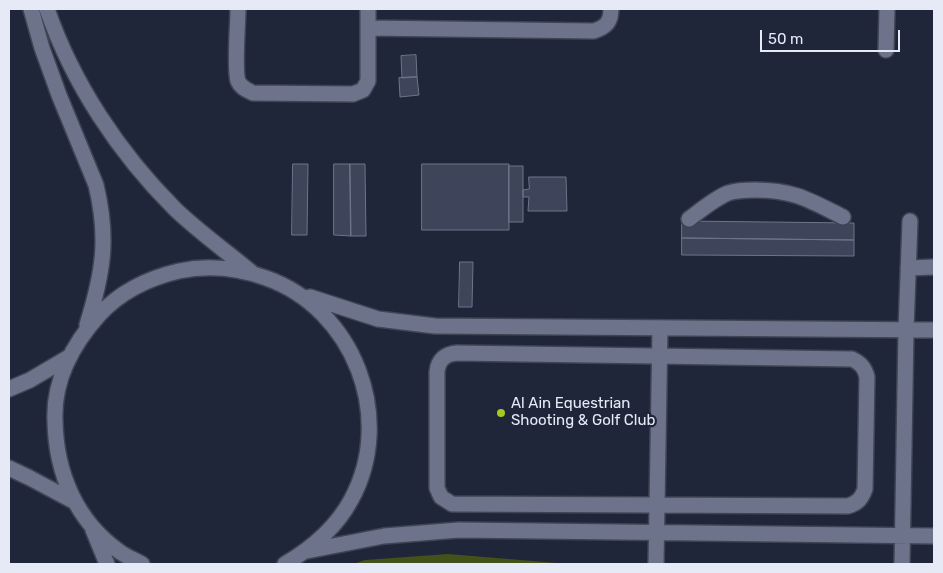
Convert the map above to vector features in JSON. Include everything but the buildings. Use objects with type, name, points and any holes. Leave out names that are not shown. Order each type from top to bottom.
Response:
[{"type":"street","points":[[30,9],[42,48],[96,185],[100,204],[104,242],[103,263],[100,281],[86,330]]},
{"type":"street","points":[[47,9],[71,67],[125,152],[177,210],[252,273]]},
{"type":"street","points":[[238,9],[237,74],[242,86],[254,92],[359,92],[363,90],[368,81],[368,9]]},
{"type":"street","points":[[368,28],[594,31],[607,25],[610,20],[610,9]]},
{"type":"street","points":[[886,50],[887,9]]},
{"type":"street","points":[[689,219],[719,198],[745,190],[772,190],[792,193],[843,217]]},
{"type":"street","points":[[902,564],[910,221]]},
{"type":"street","points":[[908,268],[934,267]]},
{"type":"street","points":[[142,564],[119,552],[92,526],[75,502],[62,475],[55,445],[54,415],[59,385],[69,357],[86,330],[107,307],[132,288],[160,276],[199,268],[222,268],[252,273],[276,281],[298,293],[353,312],[407,324],[435,326],[934,330]]},
{"type":"street","points":[[285,564],[307,551],[332,528],[351,500],[364,470],[370,437],[368,403],[360,371],[345,341],[324,314],[298,293]]},
{"type":"street","points":[[656,564],[660,328]]},
{"type":"street","points":[[457,353],[845,358],[859,362],[864,367],[867,377],[865,489],[860,500],[848,506],[657,505],[458,505],[446,501],[441,497],[437,488],[438,365],[445,356],[457,353]]},
{"type":"street","points":[[9,389],[30,380],[69,357]]},
{"type":"street","points":[[9,468],[75,502]]},
{"type":"street","points":[[92,526],[107,564]]},
{"type":"street","points":[[307,551],[384,536],[459,530],[934,536]]},
{"type":"green space","points":[[448,554],[557,564],[353,564],[365,560]]},
{"type":"place","name":"Al Ain Equestrian Shooting & Golf Club","points":[[501,413]]}]
